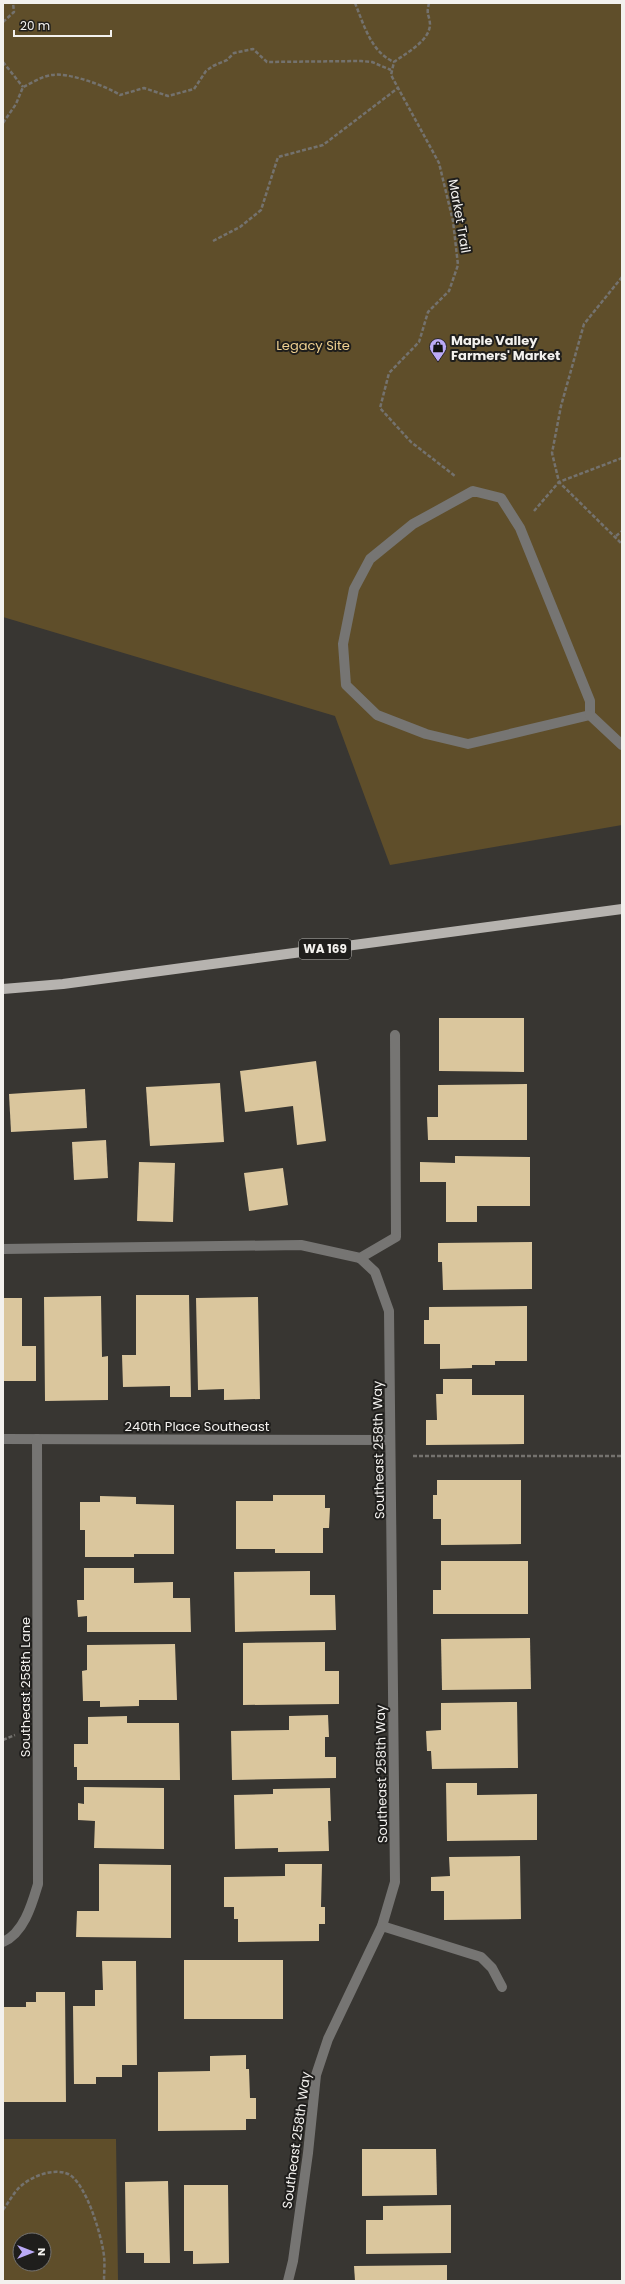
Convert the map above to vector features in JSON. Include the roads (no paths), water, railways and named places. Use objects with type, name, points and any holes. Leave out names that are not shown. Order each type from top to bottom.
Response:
[{"type":"main road","name":"WA 169","points":[[3,989],[70,983],[622,909]]},
{"type":"street","points":[[590,715],[468,744],[426,734],[377,715],[346,685],[343,644],[354,589],[370,559],[414,524],[473,491],[501,498],[520,528],[590,701],[590,715],[622,745]]},
{"type":"street","points":[[3,1249],[301,1245],[360,1258],[396,1237],[395,1035]]},
{"type":"street","name":"Southeast 258th Way","points":[[288,2281],[293,2261],[307,2161],[316,2075],[328,2039],[382,1926],[395,1882],[389,1311],[375,1272],[360,1258]]},
{"type":"street","name":"240th Place Southeast","points":[[3,1439],[390,1440]]},
{"type":"street","name":"Southeast 258th Lane","points":[[3,1942],[10,1939],[30,1912],[38,1884],[37,1439]]},
{"type":"street","points":[[382,1926],[481,1957],[492,1968],[502,1987]]},
{"type":"place","name":"Maple Valley Farmers' Market","points":[[438,362]]},
{"type":"park label","name":"Legacy Site","points":[[313,345]]}]
